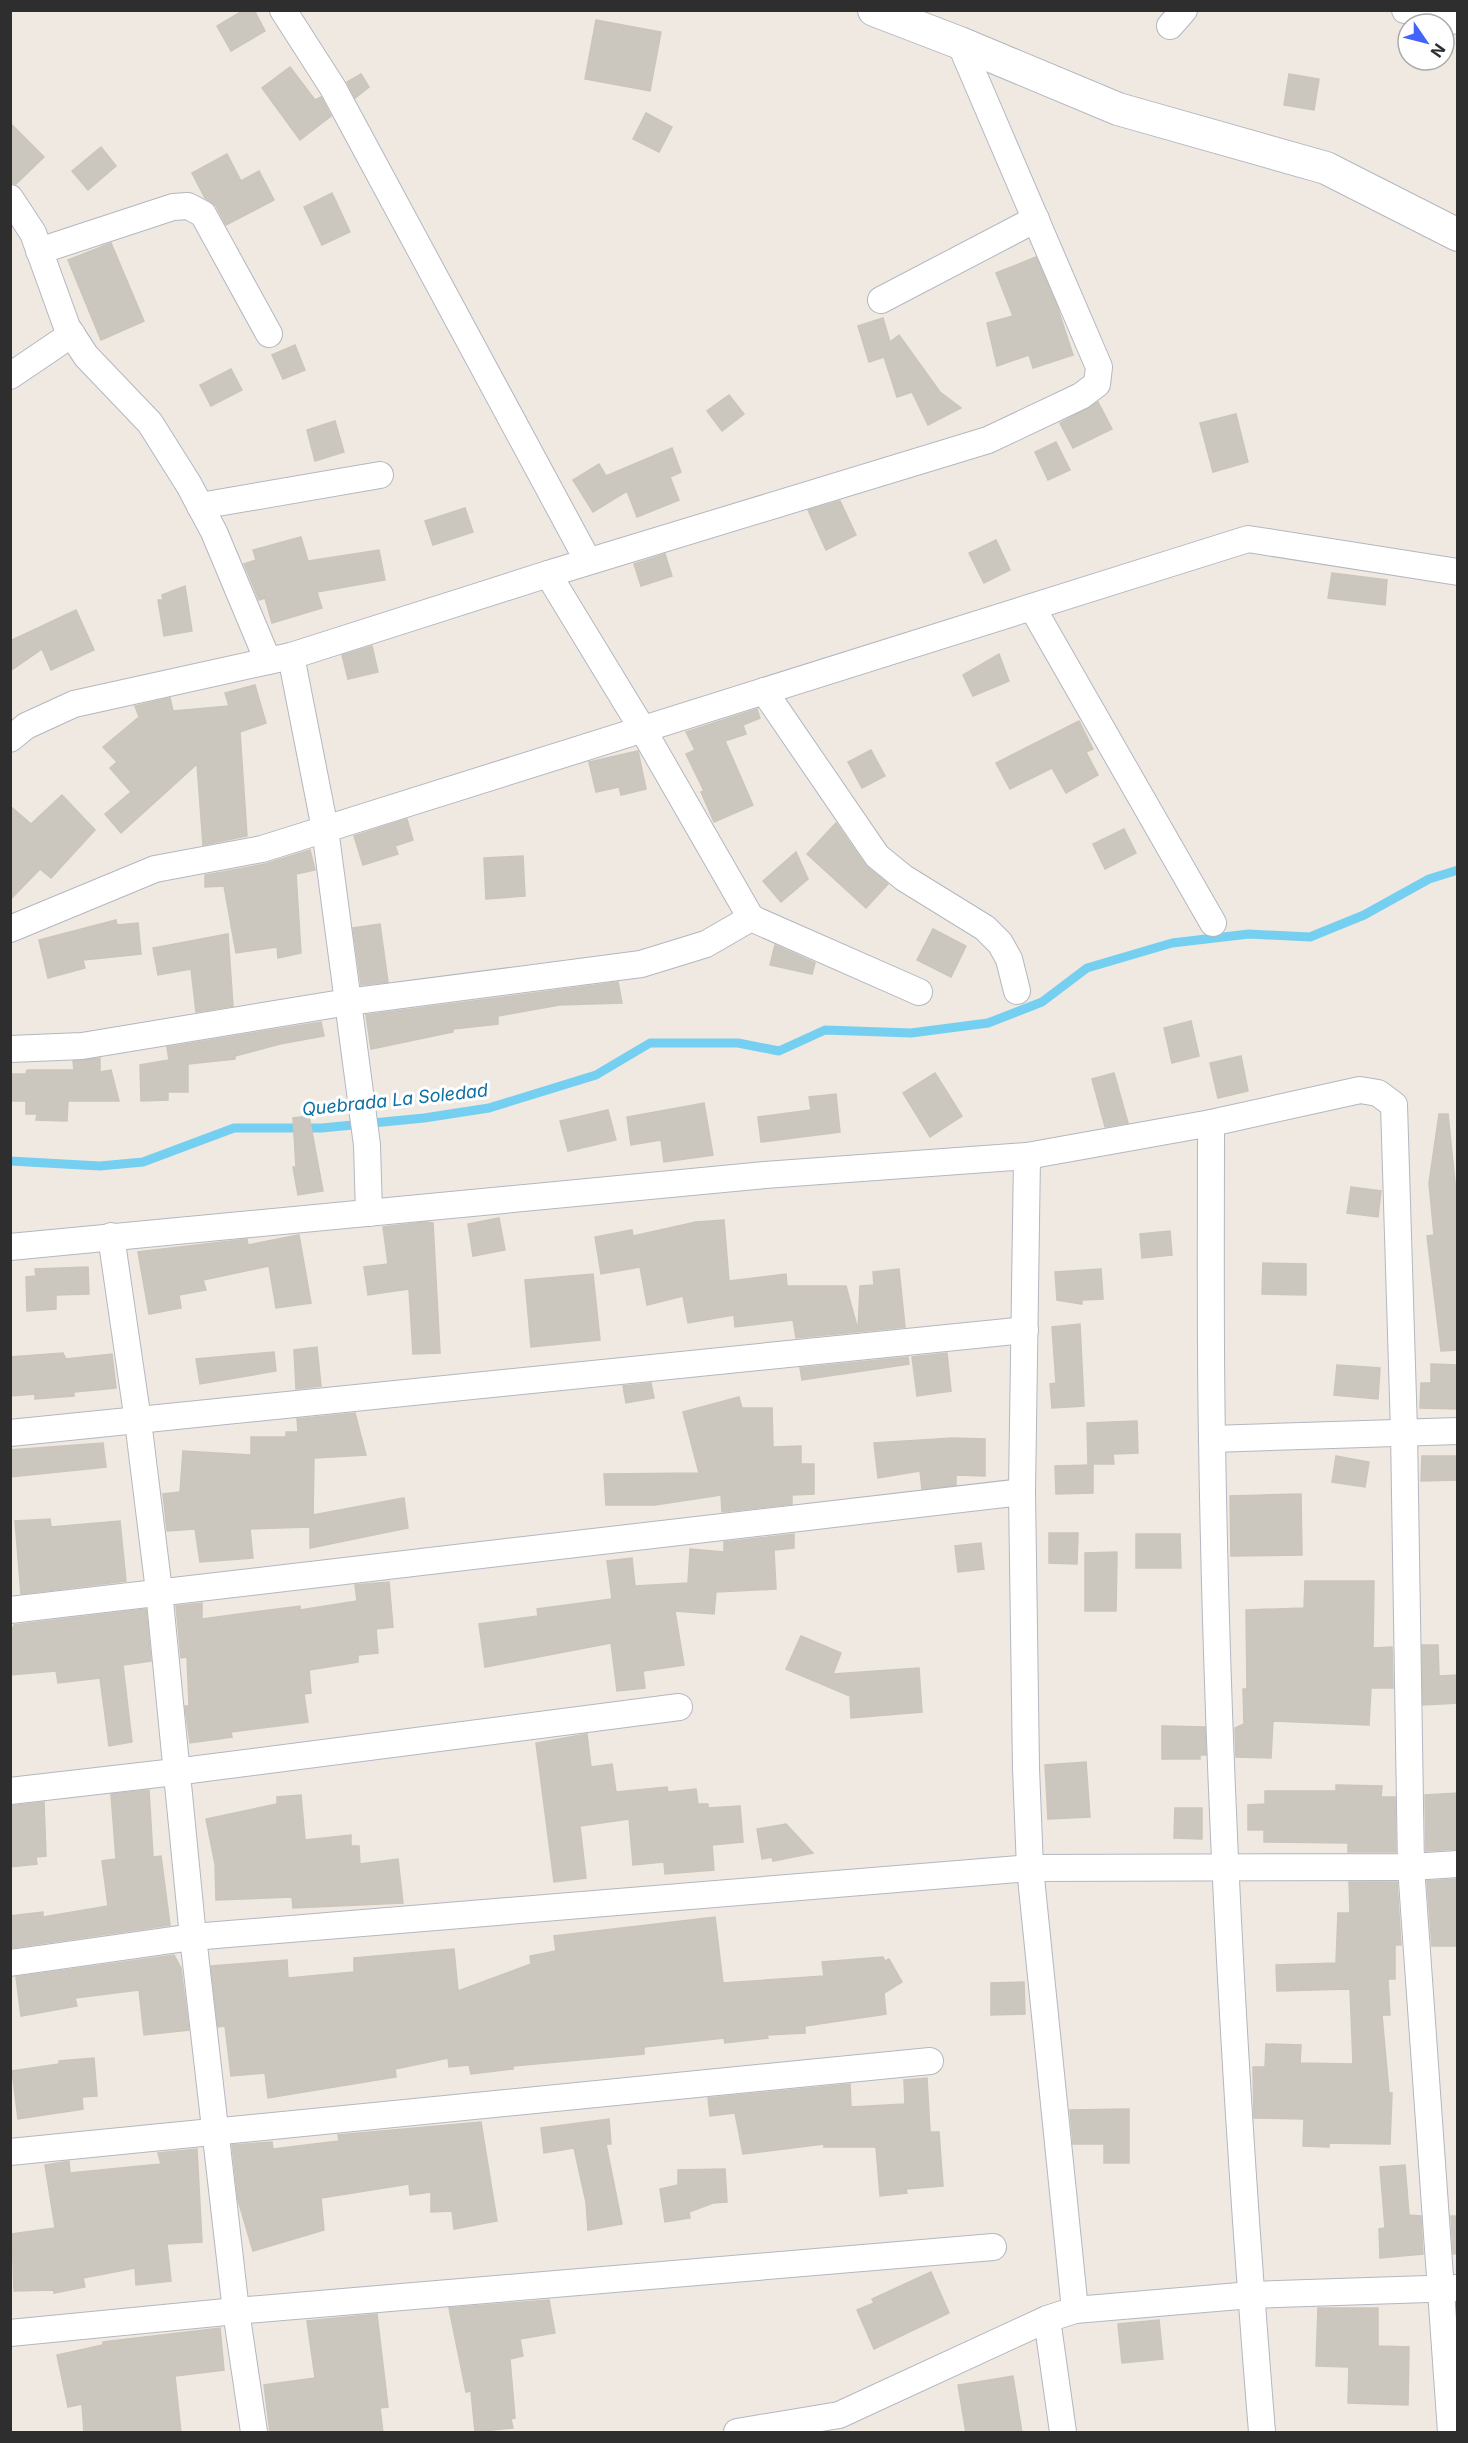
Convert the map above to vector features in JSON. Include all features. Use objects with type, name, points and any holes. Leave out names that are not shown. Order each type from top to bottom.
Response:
[{"type":"street","points":[[283,10],[333,87],[588,561]]},
{"type":"street","points":[[874,10],[1118,109],[1326,168],[1458,235]]},
{"type":"street","points":[[1405,10],[1458,21]]},
{"type":"street","points":[[10,740],[26,726],[74,704],[279,659],[588,561],[988,440],[1081,396],[1097,384],[1099,367],[960,43]]},
{"type":"street","points":[[10,198],[33,233],[72,334],[86,356],[150,423],[200,506],[279,659],[325,830],[367,1145],[369,1213]]},
{"type":"street","points":[[39,252],[173,207],[188,207],[203,214],[268,334]]},
{"type":"street","points":[[881,300],[1036,219]]},
{"type":"street","points":[[10,376],[72,334]]},
{"type":"street","points":[[200,506],[380,475]]},
{"type":"street","points":[[10,929],[155,869],[262,849],[325,830],[1248,539],[1458,572]]},
{"type":"street","points":[[548,574],[643,730],[751,918],[919,992]]},
{"type":"street","points":[[1032,607],[1213,923]]},
{"type":"street","points":[[764,692],[877,855],[904,878],[985,928],[1000,943],[1009,959],[1017,991]]},
{"type":"street","points":[[10,1049],[82,1046],[348,1002],[641,964],[706,944],[751,918]]},
{"type":"street","points":[[10,1247],[765,1175],[1028,1156],[1211,1123],[1360,1090],[1378,1093],[1394,1105],[1404,1431],[1411,1867],[1448,2288],[1451,2433]]},
{"type":"street","points":[[1211,1123],[1212,1439],[1225,1868],[1251,2295],[1262,2433]]},
{"type":"street","points":[[1028,1156],[1022,1492],[1026,1768],[1030,1868],[1075,2310]]},
{"type":"street","points":[[111,1236],[138,1421],[159,1591],[193,1937],[236,2311],[254,2433]]},
{"type":"street","points":[[10,1433],[1025,1330]]},
{"type":"street","points":[[1212,1439],[1458,1431]]},
{"type":"street","points":[[10,1610],[1022,1492]]},
{"type":"street","points":[[10,1791],[679,1707]]},
{"type":"street","points":[[10,1963],[193,1937],[1030,1868],[1411,1867],[1458,1864]]},
{"type":"street","points":[[10,2152],[216,2134],[930,2061]]},
{"type":"street","points":[[10,2333],[236,2311],[993,2247]]},
{"type":"street","points":[[737,2433],[839,2415],[1047,2319],[1075,2310],[1251,2295],[1448,2288]]},
{"type":"street","points":[[1047,2319],[1063,2433]]},
{"type":"building","points":[[244,10],[254,10],[265,31],[231,51],[217,26]]},
{"type":"building","points":[[596,20],[661,32],[650,91],[585,79]]},
{"type":"building","points":[[290,67],[315,100],[321,97],[331,116],[300,140],[262,88]]},
{"type":"building","points":[[361,74],[369,87],[355,98],[347,82]]},
{"type":"building","points":[[1289,74],[1319,79],[1314,110],[1284,105]]},
{"type":"building","points":[[646,113],[672,127],[659,152],[633,139]]},
{"type":"building","points":[[10,123],[44,157],[16,184],[10,183]]},
{"type":"building","points":[[101,147],[116,166],[88,190],[72,171]]},
{"type":"building","points":[[227,154],[241,181],[259,171],[274,200],[226,225],[216,206],[205,198],[192,173]]},
{"type":"building","points":[[332,193],[350,232],[322,245],[304,207]]},
{"type":"building","points":[[111,243],[144,321],[101,340],[68,260]]},
{"type":"building","points":[[1036,257],[1057,306],[1073,355],[1033,368],[1029,355],[997,366],[987,323],[1013,316],[996,273]]},
{"type":"building","points":[[883,318],[890,342],[899,335],[940,392],[961,408],[928,425],[912,392],[897,397],[884,357],[869,362],[858,326]]},
{"type":"building","points":[[295,345],[305,370],[283,379],[272,355]]},
{"type":"building","points":[[231,369],[242,390],[211,406],[200,385]]},
{"type":"building","points":[[729,395],[744,414],[722,431],[707,411]]},
{"type":"building","points":[[1098,402],[1112,429],[1073,448],[1060,423]]},
{"type":"building","points":[[1236,414],[1248,462],[1213,472],[1200,423]]},
{"type":"building","points":[[335,421],[344,452],[315,461],[307,430]]},
{"type":"building","points":[[1056,442],[1070,470],[1048,480],[1035,452]]},
{"type":"building","points":[[672,448],[681,472],[670,477],[679,500],[637,517],[627,491],[593,512],[573,480],[599,464],[606,476]]},
{"type":"building","points":[[840,501],[856,535],[826,550],[808,510]]},
{"type":"building","points":[[465,508],[473,532],[433,545],[425,521]]},
{"type":"building","points":[[301,537],[308,561],[379,550],[385,580],[317,592],[322,608],[272,623],[265,598],[259,600],[244,564],[256,560],[253,550]]},
{"type":"building","points":[[996,540],[1010,570],[984,583],[969,553]]},
{"type":"building","points":[[665,554],[672,576],[641,586],[634,564]]},
{"type":"building","points":[[1332,573],[1387,580],[1385,605],[1328,598]]},
{"type":"building","points":[[185,586],[192,631],[164,636],[158,600],[163,600],[162,595]]},
{"type":"building","points":[[76,610],[94,650],[51,670],[42,649],[10,671],[10,641]]},
{"type":"building","points":[[372,646],[378,672],[348,679],[342,655]]},
{"type":"building","points":[[999,654],[1009,681],[973,696],[963,675]]},
{"type":"building","points":[[255,685],[266,723],[240,732],[247,836],[203,845],[197,764],[121,833],[105,814],[131,792],[110,768],[117,762],[103,747],[139,717],[135,706],[170,698],[173,711],[229,706],[225,693]]},
{"type":"building","points":[[757,709],[760,718],[743,725],[746,734],[725,741],[753,805],[714,822],[701,792],[704,791],[686,754],[695,750],[686,732]]},
{"type":"building","points":[[1079,721],[1093,749],[1086,752],[1098,775],[1066,793],[1052,768],[1010,789],[996,763]]},
{"type":"building","points":[[871,750],[885,776],[862,788],[848,762]]},
{"type":"building","points":[[638,751],[646,789],[621,795],[619,787],[596,792],[589,762]]},
{"type":"building","points":[[62,795],[95,830],[51,878],[40,869],[10,900],[10,806],[31,824]]},
{"type":"building","points":[[407,819],[413,840],[395,846],[398,854],[363,865],[354,836]]},
{"type":"building","points":[[836,823],[865,865],[888,884],[866,908],[807,854]]},
{"type":"building","points":[[1124,829],[1136,853],[1105,869],[1093,844]]},
{"type":"building","points":[[310,850],[315,870],[296,874],[301,953],[278,958],[277,947],[236,953],[224,886],[205,887],[205,875],[265,864]]},
{"type":"building","points":[[796,852],[808,879],[781,902],[763,881]]},
{"type":"building","points":[[523,856],[525,896],[486,899],[484,858]]},
{"type":"building","points":[[116,920],[117,925],[138,923],[141,954],[83,960],[85,968],[48,978],[39,940]]},
{"type":"building","points":[[380,924],[388,982],[361,985],[353,928]]},
{"type":"building","points":[[933,929],[966,946],[951,977],[917,960]]},
{"type":"building","points":[[228,934],[233,1006],[196,1012],[191,969],[158,975],[153,948]]},
{"type":"building","points":[[775,945],[815,963],[812,974],[770,965]]},
{"type":"building","points":[[618,982],[622,1003],[559,1005],[498,1016],[498,1024],[453,1029],[453,1032],[371,1049],[366,1015]]},
{"type":"building","points":[[1191,1021],[1199,1056],[1172,1063],[1164,1028]]},
{"type":"building","points":[[321,1022],[324,1036],[280,1044],[235,1056],[235,1059],[188,1064],[188,1092],[168,1092],[168,1100],[141,1101],[140,1065],[169,1060],[167,1047]]},
{"type":"building","points":[[1241,1056],[1248,1091],[1218,1098],[1210,1063]]},
{"type":"building","points":[[100,1058],[100,1072],[111,1070],[119,1101],[68,1101],[67,1121],[36,1120],[37,1114],[26,1114],[26,1101],[10,1101],[10,1074],[26,1074],[27,1070],[74,1070],[73,1061]]},
{"type":"building","points":[[935,1073],[962,1116],[930,1137],[903,1093]]},
{"type":"building","points":[[1114,1073],[1128,1123],[1105,1127],[1092,1079]]},
{"type":"building","points":[[836,1094],[840,1132],[761,1142],[758,1117],[811,1110],[809,1097]]},
{"type":"building","points":[[704,1103],[713,1155],[664,1162],[661,1140],[631,1145],[627,1117]]},
{"type":"building","points":[[608,1110],[616,1140],[568,1151],[560,1121]]},
{"type":"building","points":[[1439,1114],[1448,1114],[1458,1212],[1458,1350],[1441,1351],[1427,1236],[1434,1235],[1429,1183]]},
{"type":"building","points":[[309,1116],[323,1191],[298,1195],[293,1167],[296,1167],[293,1118]]},
{"type":"building","points":[[1351,1187],[1381,1191],[1378,1217],[1347,1213]]},
{"type":"building","points":[[499,1218],[505,1250],[473,1256],[468,1224]]},
{"type":"building","points":[[724,1220],[729,1281],[786,1274],[787,1286],[846,1286],[858,1330],[860,1286],[874,1285],[873,1272],[899,1269],[905,1327],[796,1338],[793,1320],[735,1327],[734,1315],[688,1323],[683,1296],[647,1305],[640,1267],[601,1274],[595,1237],[632,1230],[633,1236],[696,1222]]},
{"type":"building","points":[[433,1223],[440,1353],[413,1354],[409,1289],[368,1295],[364,1267],[388,1264],[383,1227]]},
{"type":"building","points":[[1170,1231],[1172,1255],[1142,1258],[1140,1234]]},
{"type":"building","points":[[299,1235],[311,1303],[276,1308],[269,1266],[203,1280],[206,1290],[179,1295],[181,1308],[149,1314],[138,1252],[247,1239],[248,1245]]},
{"type":"building","points":[[1263,1263],[1306,1264],[1306,1295],[1262,1294]]},
{"type":"building","points":[[88,1267],[89,1294],[56,1295],[56,1309],[27,1311],[26,1277],[36,1276],[35,1269]]},
{"type":"building","points":[[1101,1269],[1103,1299],[1082,1300],[1082,1304],[1057,1300],[1055,1272]]},
{"type":"building","points":[[593,1274],[600,1340],[531,1347],[525,1280]]},
{"type":"building","points":[[1080,1324],[1084,1406],[1052,1408],[1050,1384],[1056,1383],[1052,1327]]},
{"type":"building","points":[[317,1347],[321,1386],[296,1389],[294,1350]]},
{"type":"building","points":[[274,1352],[276,1371],[200,1384],[196,1359]]},
{"type":"building","points":[[63,1353],[66,1359],[112,1354],[116,1388],[74,1392],[74,1396],[35,1399],[35,1394],[10,1396],[10,1357]]},
{"type":"building","points":[[947,1353],[951,1391],[917,1396],[912,1357]]},
{"type":"building","points":[[908,1357],[909,1364],[802,1380],[800,1368]]},
{"type":"building","points":[[1431,1364],[1458,1365],[1458,1409],[1420,1408],[1421,1383],[1431,1383]]},
{"type":"building","points":[[1337,1365],[1380,1368],[1378,1399],[1334,1395]]},
{"type":"building","points":[[651,1383],[654,1398],[626,1403],[623,1386]]},
{"type":"building","points":[[739,1397],[742,1408],[772,1408],[773,1447],[801,1446],[801,1464],[814,1464],[814,1494],[792,1495],[792,1504],[722,1512],[721,1495],[655,1505],[606,1505],[604,1474],[699,1473],[683,1412]]},
{"type":"building","points":[[355,1413],[366,1455],[314,1458],[313,1515],[404,1498],[408,1528],[310,1548],[310,1527],[250,1529],[253,1558],[200,1562],[195,1529],[167,1531],[163,1494],[180,1492],[183,1451],[251,1455],[251,1437],[286,1437],[286,1432],[298,1432],[297,1419]]},
{"type":"building","points":[[1137,1421],[1138,1453],[1113,1454],[1114,1464],[1088,1464],[1087,1423]]},
{"type":"building","points":[[953,1438],[985,1439],[985,1476],[956,1475],[956,1485],[922,1489],[920,1471],[878,1478],[874,1443]]},
{"type":"building","points":[[103,1443],[106,1467],[10,1477],[10,1450]]},
{"type":"building","points":[[1336,1456],[1369,1462],[1365,1487],[1332,1482]]},
{"type":"building","points":[[1422,1456],[1458,1456],[1458,1480],[1421,1481]]},
{"type":"building","points":[[1093,1465],[1093,1493],[1056,1494],[1055,1466]]},
{"type":"building","points":[[1301,1494],[1302,1555],[1231,1556],[1230,1496]]},
{"type":"building","points":[[50,1519],[51,1527],[120,1521],[126,1581],[21,1594],[15,1521]]},
{"type":"building","points":[[1049,1533],[1078,1533],[1077,1564],[1049,1563]]},
{"type":"building","points":[[794,1534],[794,1548],[774,1550],[776,1589],[716,1592],[714,1614],[675,1611],[684,1665],[643,1671],[645,1688],[617,1691],[611,1643],[485,1667],[479,1624],[538,1616],[537,1609],[612,1599],[607,1561],[632,1558],[635,1586],[688,1583],[690,1549],[724,1552],[724,1542]]},
{"type":"building","points":[[1136,1534],[1180,1534],[1181,1568],[1136,1568]]},
{"type":"building","points":[[981,1543],[984,1569],[958,1572],[955,1546]]},
{"type":"building","points":[[1117,1552],[1116,1611],[1085,1611],[1085,1553]]},
{"type":"building","points":[[1305,1581],[1374,1581],[1373,1648],[1392,1647],[1393,1688],[1371,1688],[1369,1725],[1273,1721],[1271,1758],[1236,1757],[1235,1728],[1244,1724],[1243,1689],[1247,1689],[1246,1610],[1304,1608]]},
{"type":"building","points":[[389,1582],[393,1627],[376,1629],[378,1653],[358,1655],[358,1662],[309,1670],[311,1693],[304,1694],[308,1722],[231,1732],[232,1737],[190,1743],[185,1706],[189,1706],[187,1657],[181,1658],[176,1606],[202,1603],[202,1619],[300,1606],[300,1610],[357,1601],[355,1585]]},
{"type":"building","points":[[146,1609],[151,1661],[123,1665],[132,1742],[109,1746],[100,1678],[58,1683],[56,1671],[10,1675],[10,1628],[14,1625]]},
{"type":"building","points":[[801,1636],[841,1653],[833,1674],[919,1668],[922,1712],[851,1718],[850,1696],[786,1669]]},
{"type":"building","points":[[1422,1645],[1438,1645],[1439,1676],[1458,1675],[1458,1703],[1423,1705]]},
{"type":"building","points":[[1162,1726],[1205,1727],[1206,1755],[1200,1755],[1200,1759],[1162,1759]]},
{"type":"building","points":[[587,1734],[591,1767],[612,1764],[616,1792],[667,1787],[668,1792],[696,1789],[698,1804],[708,1804],[708,1808],[740,1806],[743,1842],[712,1845],[714,1870],[665,1874],[664,1862],[633,1865],[629,1819],[580,1826],[586,1878],[554,1882],[536,1743]]},
{"type":"building","points":[[1086,1762],[1090,1817],[1048,1819],[1045,1765]]},
{"type":"building","points":[[1336,1785],[1382,1786],[1381,1797],[1395,1797],[1396,1852],[1348,1852],[1348,1843],[1264,1842],[1264,1830],[1248,1830],[1248,1805],[1265,1804],[1265,1791],[1336,1791]]},
{"type":"building","points":[[149,1790],[153,1857],[161,1856],[170,1925],[11,1948],[10,1916],[43,1912],[43,1917],[108,1906],[102,1861],[116,1859],[111,1794]]},
{"type":"building","points":[[1458,1793],[1458,1849],[1426,1851],[1425,1795]]},
{"type":"building","points":[[301,1795],[305,1840],[351,1835],[351,1846],[359,1846],[360,1864],[398,1859],[403,1903],[293,1908],[292,1897],[216,1900],[215,1864],[206,1819],[277,1804],[277,1797]]},
{"type":"building","points":[[44,1802],[46,1856],[36,1857],[37,1864],[10,1867],[10,1806]]},
{"type":"building","points":[[1175,1808],[1202,1808],[1202,1839],[1174,1838]]},
{"type":"building","points":[[786,1824],[813,1853],[773,1861],[772,1857],[762,1859],[757,1829]]},
{"type":"building","points":[[1458,1879],[1458,1946],[1432,1946],[1427,1881]]},
{"type":"building","points":[[1349,1882],[1397,1882],[1401,1945],[1395,1945],[1395,1979],[1388,1979],[1390,2015],[1382,2015],[1389,2093],[1392,2093],[1390,2144],[1329,2143],[1329,2147],[1303,2146],[1304,2119],[1254,2118],[1253,2067],[1265,2067],[1266,2044],[1301,2045],[1300,2063],[1353,2064],[1350,1989],[1277,1991],[1276,1965],[1336,1963],[1338,1913],[1350,1913]]},
{"type":"building","points":[[715,1917],[723,1983],[824,1976],[822,1962],[883,1957],[885,1961],[889,1959],[902,1982],[884,1993],[886,2014],[805,2026],[805,2033],[767,2035],[768,2038],[725,2043],[724,2038],[644,2047],[644,2054],[513,2066],[513,2069],[471,2074],[469,2065],[449,2067],[448,2058],[395,2069],[396,2077],[268,2098],[265,2073],[231,2076],[225,2026],[218,2027],[211,1966],[287,1960],[288,1978],[354,1972],[354,1958],[454,1949],[458,1991],[531,1964],[530,1956],[556,1951],[554,1936]]},
{"type":"building","points":[[174,1955],[181,1968],[189,2030],[144,2035],[139,1990],[75,1998],[77,2006],[21,2016],[16,1977]]},
{"type":"building","points":[[1024,1982],[1025,2014],[991,2015],[991,1983]]},
{"type":"building","points":[[94,2058],[97,2096],[82,2097],[83,2109],[18,2119],[12,2071],[59,2064],[59,2061]]},
{"type":"building","points":[[927,2078],[930,2132],[939,2132],[943,2186],[906,2189],[907,2193],[880,2196],[876,2147],[824,2147],[824,2144],[743,2154],[735,2113],[710,2116],[708,2098],[850,2084],[851,2107],[905,2104],[904,2080]]},
{"type":"building","points":[[1129,2109],[1129,2163],[1104,2163],[1104,2144],[1073,2144],[1070,2110]]},
{"type":"building","points":[[609,2119],[611,2144],[606,2144],[622,2224],[588,2230],[586,2202],[574,2148],[544,2153],[541,2128]]},
{"type":"building","points":[[481,2122],[497,2221],[454,2229],[452,2211],[431,2212],[431,2192],[410,2195],[409,2184],[321,2198],[324,2230],[253,2251],[238,2200],[232,2145],[272,2142],[273,2149],[339,2141],[338,2135]]},
{"type":"building","points":[[197,2149],[202,2242],[167,2244],[171,2281],[136,2285],[135,2268],[83,2278],[85,2287],[54,2293],[54,2290],[14,2291],[12,2234],[55,2228],[45,2165],[69,2161],[70,2173],[161,2164],[158,2153]]},
{"type":"building","points":[[1405,2165],[1409,2215],[1421,2216],[1423,2254],[1380,2258],[1379,2229],[1385,2228],[1380,2167]]},
{"type":"building","points":[[725,2169],[727,2202],[713,2203],[689,2212],[690,2218],[665,2222],[660,2189],[678,2185],[678,2170]]},
{"type":"building","points":[[1451,2216],[1458,2216],[1458,2254],[1453,2254]]},
{"type":"building","points":[[931,2272],[949,2313],[874,2349],[857,2310],[874,2303],[872,2299]]},
{"type":"building","points":[[549,2300],[555,2333],[520,2339],[523,2356],[510,2359],[515,2418],[511,2419],[513,2428],[475,2432],[471,2391],[466,2392],[449,2308]]},
{"type":"building","points":[[1318,2308],[1378,2308],[1378,2346],[1409,2347],[1408,2405],[1348,2403],[1349,2367],[1316,2366]]},
{"type":"building","points":[[377,2314],[388,2407],[380,2408],[383,2433],[270,2433],[264,2385],[315,2378],[307,2321]]},
{"type":"building","points":[[1159,2320],[1163,2359],[1122,2363],[1118,2324]]},
{"type":"building","points":[[220,2328],[224,2370],[175,2376],[181,2433],[84,2433],[82,2404],[68,2407],[57,2355],[103,2345],[103,2342]]},
{"type":"building","points":[[1013,2376],[1022,2433],[966,2433],[958,2385]]},
{"type":"waterway","name":"Quebrada La Soledad","points":[[10,1161],[100,1166],[143,1162],[234,1128],[322,1128],[424,1118],[489,1108],[596,1075],[650,1043],[738,1043],[779,1051],[825,1030],[911,1033],[988,1023],[1042,1002],[1087,968],[1172,943],[1249,934],[1310,937],[1364,915],[1429,879],[1458,870]]}]
